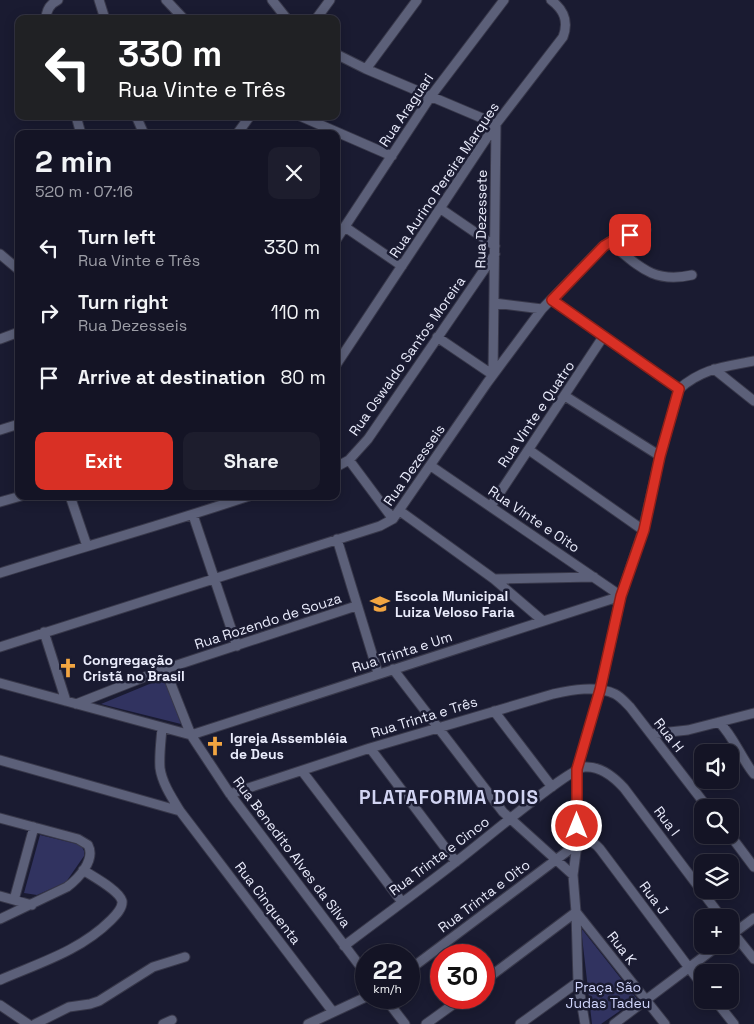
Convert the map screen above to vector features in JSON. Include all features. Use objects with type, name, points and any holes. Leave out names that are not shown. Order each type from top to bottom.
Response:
[{"type":"street","points":[[46,15],[49,6],[58,0]]},
{"type":"street","points":[[99,0],[104,15]]},
{"type":"street","points":[[166,0],[180,15]]},
{"type":"street","points":[[272,0],[284,15]]},
{"type":"street","points":[[319,15],[330,0]]},
{"type":"street","points":[[366,69],[417,0]]},
{"type":"street","name":"Rua Araguari","points":[[340,234],[431,96],[504,0]]},
{"type":"street","name":"Rua Aurino Pereira Marques","points":[[340,359],[496,124],[563,37],[566,30],[566,19],[562,11],[551,0]]},
{"type":"street","points":[[340,56],[366,69],[496,124]]},
{"type":"street","points":[[308,120],[330,130]]},
{"type":"street","name":"Rua Dezessete","points":[[493,375],[496,124]]},
{"type":"street","points":[[340,135],[392,156]]},
{"type":"street","points":[[441,209],[495,250]]},
{"type":"street","points":[[345,227],[402,266]]},
{"type":"street","name":"Rua Dezesseis","points":[[0,647],[380,526],[393,519],[493,375],[542,309],[609,242],[646,230]]},
{"type":"street","points":[[609,242],[639,266],[658,276],[675,279],[692,275]]},
{"type":"street","name":"Rua Oswaldo Santos Moreira","points":[[340,465],[349,460],[368,439],[495,250]]},
{"type":"street","points":[[0,254],[15,267]]},
{"type":"street","points":[[552,300],[603,338],[679,389]]},
{"type":"street","points":[[494,303],[542,309]]},
{"type":"street","points":[[0,339],[15,333]]},
{"type":"street","points":[[437,337],[493,375]]},
{"type":"street","name":"Rua Vinte e Quatro","points":[[490,506],[603,338]]},
{"type":"street","points":[[585,1024],[578,982],[573,875],[577,844],[577,769],[600,690],[621,596],[644,530],[660,456],[679,389],[696,375],[714,369],[754,361]]},
{"type":"street","points":[[714,369],[754,401]]},
{"type":"street","points":[[565,396],[660,456]]},
{"type":"street","points":[[0,430],[15,425]]},
{"type":"street","points":[[529,450],[644,530]]},
{"type":"street","points":[[349,460],[393,519]]},
{"type":"street","name":"Rua Vinte e Oito","points":[[431,466],[621,596]]},
{"type":"street","points":[[0,502],[15,498]]},
{"type":"street","points":[[71,500],[87,546]]},
{"type":"street","points":[[0,573],[237,500]]},
{"type":"street","points":[[400,511],[494,579],[543,621]]},
{"type":"street","points":[[193,515],[237,646]]},
{"type":"street","points":[[337,539],[378,673]]},
{"type":"street","points":[[494,579],[594,577]]},
{"type":"street","name":"Rua Trinta e Um","points":[[191,735],[621,596]]},
{"type":"street","name":"Rua Rozendo de Souza","points":[[76,704],[166,669],[356,606]]},
{"type":"street","points":[[44,632],[66,701]]},
{"type":"street","name":"Rua Benedito Alves da Silva","points":[[166,669],[191,735],[230,794],[355,960]]},
{"type":"street","points":[[393,669],[498,806],[573,875]]},
{"type":"street","points":[[0,683],[191,735]]},
{"type":"street","name":"Rua Trinta e Três","points":[[230,794],[370,748],[494,711],[566,691],[600,690]]},
{"type":"street","name":"Rua H","points":[[600,690],[615,694],[623,700],[701,799]]},
{"type":"street","points":[[494,711],[552,787]]},
{"type":"street","points":[[651,734],[676,732],[754,712]]},
{"type":"street","points":[[719,722],[727,731],[754,774]]},
{"type":"street","name":"Rua Cinquenta","points":[[162,728],[160,767],[162,778],[180,811],[333,1012]]},
{"type":"street","points":[[370,748],[456,862]]},
{"type":"street","points":[[0,760],[180,811]]},
{"type":"street","name":"Rua I","points":[[577,769],[584,767],[594,768],[603,771],[617,780],[715,909]]},
{"type":"street","name":"Rua Trinta e Cinco","points":[[344,946],[577,769]]},
{"type":"street","points":[[302,771],[402,902]]},
{"type":"street","points":[[0,818],[78,839],[88,845],[90,849],[90,858],[83,870],[67,887],[0,919]]},
{"type":"street","points":[[14,900],[34,827]]},
{"type":"street","name":"Rua J","points":[[577,844],[589,840],[600,849],[694,975]]},
{"type":"street","name":"Rua Trinta e Oito","points":[[420,962],[577,844]]},
{"type":"street","points":[[737,844],[754,866]]},
{"type":"street","points":[[0,980],[84,943],[117,914],[122,902],[120,898],[112,889],[83,870]]},
{"type":"street","points":[[0,896],[32,905]]},
{"type":"street","points":[[495,973],[576,912]]},
{"type":"street","name":"Rua K","points":[[576,912],[665,1024]]},
{"type":"street","points":[[739,928],[754,918]]},
{"type":"street","points":[[739,942],[754,960]]},
{"type":"street","points":[[614,1024],[707,954]]},
{"type":"street","points":[[35,1024],[69,1007],[99,1001],[153,967],[185,957]]},
{"type":"street","points":[[520,1024],[578,982]]},
{"type":"street","points":[[308,1024],[355,1003]]},
{"type":"street","points":[[0,1005],[28,1024]]},
{"type":"street","points":[[393,1009],[405,1024]]},
{"type":"street","points":[[426,1024],[447,1009]]},
{"type":"street","points":[[722,1009],[734,1024]]},
{"type":"green space","points":[[164,678],[181,724],[101,704]]},
{"type":"green space","points":[[40,835],[81,845],[84,856],[66,882],[37,895],[24,893]]},
{"type":"green space","name":"Praça São Judas Tadeu","points":[[581,928],[637,999],[601,1024],[592,1024]]},
{"type":"place","name":"Escola Municipal Luiza Veloso Faria","points":[[380,604]]},
{"type":"place","name":"Congregação Cristã no Brasil","points":[[68,668]]},
{"type":"place","name":"Igreja Assembléia de Deus","points":[[215,746]]},
{"type":"district","name":"PLATAFORMA DOIS","points":[[449,797]]},
{"type":"route","points":[[577,826],[577,769],[600,690],[621,596],[644,530],[660,456],[679,389],[603,338],[552,300],[598,251],[609,242],[630,235]]}]
